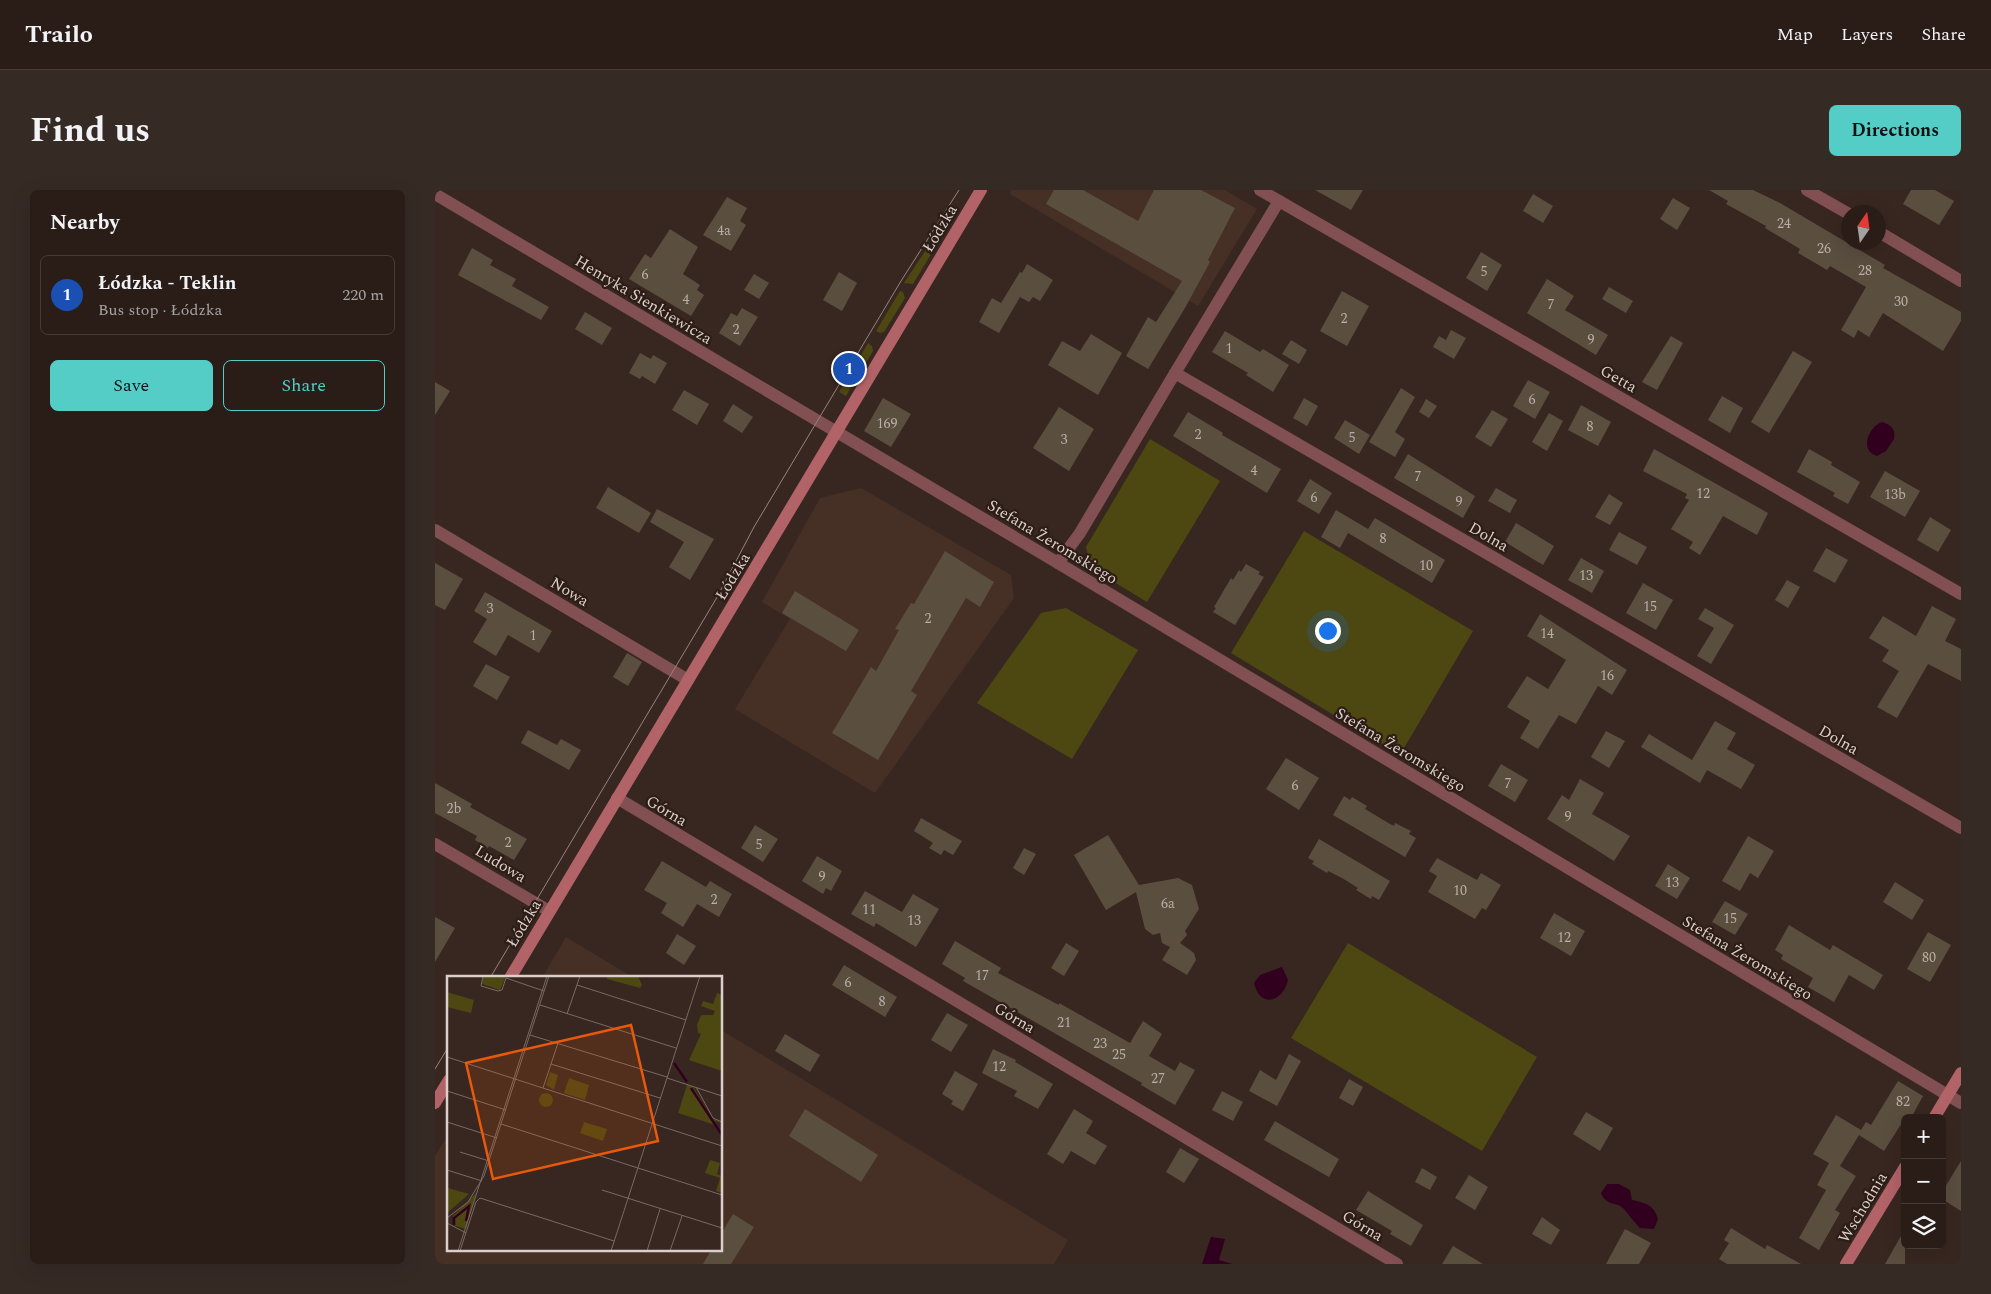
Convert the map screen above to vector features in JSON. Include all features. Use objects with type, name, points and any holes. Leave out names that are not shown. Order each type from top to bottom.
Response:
[{"type":"main road","name":"Łódzka","points":[[511,976],[981,190]]},
{"type":"main road","points":[[1936,1114],[1961,1073]]},
{"type":"main road","points":[[436,1098],[447,1083]]},
{"type":"main road","name":"Wschodnia","points":[[1846,1264],[1901,1174]]},
{"type":"street","name":"Getta","points":[[1260,190],[1961,594]]},
{"type":"street","points":[[1807,190],[1841,209]]},
{"type":"street","name":"Henryka Sienkiewicza","points":[[435,194],[837,432]]},
{"type":"street","points":[[1058,563],[1080,533],[1279,201]]},
{"type":"street","points":[[1886,236],[1961,281]]},
{"type":"street","name":"Dolna","points":[[1175,373],[1961,828]]},
{"type":"street","name":"Stefana Żeromskiego","points":[[837,432],[1961,1103]]},
{"type":"street","name":"Nowa","points":[[435,530],[688,680]]},
{"type":"street","name":"Górna","points":[[617,798],[1397,1264]]},
{"type":"street","name":"Ludowa","points":[[435,844],[549,911]]},
{"type":"shaded area","points":[[1012,190],[1225,190],[1257,209],[1198,306],[1010,194]]},
{"type":"shaded area","points":[[933,239],[936,246],[913,284],[904,283]]},
{"type":"shaded area","points":[[900,291],[903,292],[905,298],[884,332],[876,331]]},
{"type":"shaded area","points":[[868,343],[872,346],[873,351],[846,396],[839,392]]},
{"type":"shaded area","points":[[1882,422],[1892,428],[1894,439],[1886,451],[1877,456],[1871,453],[1867,444],[1873,429]]},
{"type":"shaded area","points":[[1150,439],[1220,481],[1147,602],[1091,568],[1086,547]]},
{"type":"shaded area","points":[[861,488],[1011,575],[1014,598],[875,793],[735,709],[790,619],[762,602],[820,498]]},
{"type":"shaded area","points":[[1304,531],[1473,631],[1400,755],[1231,653]]},
{"type":"shaded area","points":[[1066,608],[1138,650],[1072,759],[977,703],[1041,613]]},
{"type":"shaded area","points":[[566,937],[631,976],[543,976]]},
{"type":"shaded area","points":[[1348,943],[1537,1057],[1482,1151],[1291,1038]]},
{"type":"shaded area","points":[[1282,967],[1288,980],[1285,988],[1277,997],[1271,1000],[1261,997],[1254,983],[1260,975]]},
{"type":"shaded area","points":[[723,1031],[1068,1240],[1054,1264],[435,1264],[435,1156],[447,1136],[447,1252],[723,1252]]},
{"type":"shaded area","points":[[1607,1184],[1619,1184],[1630,1190],[1632,1200],[1652,1208],[1658,1219],[1654,1229],[1640,1228],[1624,1209],[1606,1200],[1601,1193]]},
{"type":"shaded area","points":[[1211,1237],[1225,1239],[1219,1260],[1232,1264],[1202,1264]]},
{"type":"building","points":[[1054,190],[1083,190],[1138,221],[1154,190],[1201,190],[1235,208],[1208,260],[1210,262],[1148,369],[1126,356],[1148,317],[1156,322],[1182,281],[1046,204]]},
{"type":"building","points":[[1315,190],[1363,190],[1351,210]]},
{"type":"building","points":[[1709,190],[1753,190],[1780,203],[1841,239],[1841,250],[1860,250],[1885,265],[1883,268],[1961,312],[1961,321],[1943,351],[1883,313],[1869,337],[1858,330],[1854,338],[1841,330],[1866,287],[1830,266],[1827,270],[1798,253],[1800,249],[1765,228],[1766,226],[1726,204],[1728,201]]},
{"type":"building","points":[[1911,190],[1935,190],[1954,201],[1939,225],[1903,204]]},
{"type":"building","points":[[1533,194],[1553,206],[1543,223],[1523,211]]},
{"type":"building","points":[[727,197],[747,208],[740,221],[746,225],[731,251],[703,235]]},
{"type":"building","points":[[1673,198],[1690,208],[1677,230],[1660,219]]},
{"type":"building","points":[[670,229],[698,247],[683,274],[700,285],[697,290],[704,295],[691,316],[629,279],[645,254],[651,258]]},
{"type":"building","points":[[472,248],[493,260],[490,265],[516,279],[512,286],[549,307],[541,320],[458,275]]},
{"type":"building","points":[[1481,252],[1502,265],[1487,291],[1466,278]]},
{"type":"building","points":[[1027,264],[1053,280],[1040,301],[1033,297],[1029,302],[1020,297],[999,333],[979,322],[992,298],[1001,303]]},
{"type":"building","points":[[839,272],[857,283],[842,311],[823,300]]},
{"type":"building","points":[[754,274],[769,283],[759,299],[744,290]]},
{"type":"building","points":[[1547,279],[1574,296],[1565,310],[1608,335],[1596,355],[1527,313]]},
{"type":"building","points":[[1609,287],[1633,301],[1626,313],[1602,299]]},
{"type":"building","points":[[1342,291],[1369,306],[1347,346],[1320,331]]},
{"type":"building","points":[[742,308],[758,317],[740,346],[719,333],[731,313],[737,316]]},
{"type":"building","points":[[585,312],[612,328],[602,345],[575,329]]},
{"type":"building","points":[[1451,330],[1466,338],[1454,359],[1433,347],[1439,336],[1446,340]]},
{"type":"building","points":[[1225,331],[1260,352],[1263,349],[1289,365],[1273,392],[1246,375],[1248,373],[1212,352]]},
{"type":"building","points":[[1091,334],[1122,353],[1098,395],[1048,365],[1062,341],[1080,351]]},
{"type":"building","points":[[1671,336],[1683,343],[1657,390],[1642,382]]},
{"type":"building","points":[[1291,340],[1307,350],[1299,364],[1282,354]]},
{"type":"building","points":[[1793,351],[1812,362],[1769,433],[1751,422]]},
{"type":"building","points":[[640,353],[651,359],[653,355],[667,363],[655,384],[642,376],[640,379],[629,373]]},
{"type":"building","points":[[1528,380],[1550,392],[1535,419],[1513,406]]},
{"type":"building","points":[[435,382],[450,391],[435,415]]},
{"type":"building","points":[[1401,388],[1415,397],[1395,432],[1405,439],[1395,457],[1369,442]]},
{"type":"building","points":[[684,390],[709,404],[697,425],[672,410]]},
{"type":"building","points":[[1722,396],[1743,408],[1730,433],[1708,420]]},
{"type":"building","points":[[883,398],[911,414],[891,447],[864,431]]},
{"type":"building","points":[[1304,398],[1318,406],[1307,426],[1293,418]]},
{"type":"building","points":[[1426,399],[1437,406],[1429,418],[1419,412]]},
{"type":"building","points":[[733,404],[753,417],[742,433],[723,421]]},
{"type":"building","points":[[1581,405],[1611,422],[1598,446],[1568,430]]},
{"type":"building","points":[[1059,407],[1094,429],[1069,471],[1033,448]]},
{"type":"building","points":[[1492,410],[1508,419],[1491,447],[1475,437]]},
{"type":"building","points":[[1188,412],[1223,433],[1222,435],[1281,469],[1267,493],[1173,436]]},
{"type":"building","points":[[1549,413],[1563,421],[1547,451],[1532,442]]},
{"type":"building","points":[[1345,420],[1370,435],[1359,454],[1334,438]]},
{"type":"building","points":[[1654,449],[1768,513],[1757,535],[1723,516],[1700,555],[1689,548],[1693,542],[1671,529],[1689,500],[1685,498],[1687,494],[1643,471]]},
{"type":"building","points":[[1809,449],[1832,462],[1831,465],[1860,482],[1848,504],[1833,496],[1835,493],[1797,472]]},
{"type":"building","points":[[1408,454],[1475,496],[1463,518],[1394,478]]},
{"type":"building","points":[[1885,471],[1920,491],[1905,517],[1870,497]]},
{"type":"building","points":[[1310,479],[1332,493],[1319,514],[1297,501]]},
{"type":"building","points":[[608,487],[651,513],[639,533],[596,508]]},
{"type":"building","points":[[1496,488],[1517,500],[1510,513],[1488,501]]},
{"type":"building","points":[[1609,494],[1623,503],[1610,525],[1595,517]]},
{"type":"building","points":[[657,509],[714,539],[690,580],[669,567],[684,542],[650,522]]},
{"type":"building","points":[[1336,510],[1368,529],[1375,518],[1445,560],[1432,583],[1348,533],[1340,548],[1321,537]]},
{"type":"building","points":[[1930,517],[1951,530],[1938,552],[1917,540]]},
{"type":"building","points":[[1516,523],[1554,546],[1543,565],[1505,542]]},
{"type":"building","points":[[1619,532],[1647,547],[1637,565],[1609,550]]},
{"type":"building","points":[[1826,548],[1848,560],[1835,583],[1813,571]]},
{"type":"building","points":[[945,551],[994,582],[980,607],[966,598],[911,691],[917,695],[878,760],[832,733],[871,667],[876,671],[899,630],[895,629],[911,603],[914,604]]},
{"type":"building","points":[[1581,558],[1604,571],[1592,593],[1568,580]]},
{"type":"building","points":[[435,563],[463,579],[445,610],[435,605]]},
{"type":"building","points":[[1246,564],[1260,572],[1258,574],[1264,577],[1235,625],[1213,612],[1231,578],[1233,580],[1239,570],[1241,572]]},
{"type":"building","points":[[1787,580],[1800,587],[1788,608],[1775,600]]},
{"type":"building","points":[[1643,583],[1673,600],[1656,630],[1626,613]]},
{"type":"building","points":[[795,591],[859,630],[846,651],[782,613]]},
{"type":"building","points":[[485,592],[552,631],[539,653],[508,635],[496,656],[473,642],[487,619],[474,611]]},
{"type":"building","points":[[1932,606],[1956,619],[1945,641],[1961,649],[1961,681],[1928,664],[1897,718],[1877,707],[1899,671],[1882,661],[1889,650],[1869,638],[1883,616],[1916,636]]},
{"type":"building","points":[[1705,608],[1734,625],[1711,664],[1697,656],[1714,628],[1698,619]]},
{"type":"building","points":[[1540,614],[1627,670],[1612,695],[1598,686],[1576,724],[1559,715],[1538,749],[1520,738],[1530,721],[1507,707],[1527,676],[1548,689],[1566,660],[1527,636]]},
{"type":"building","points":[[627,653],[642,662],[628,686],[613,677]]},
{"type":"building","points":[[486,664],[510,677],[497,700],[473,686]]},
{"type":"building","points":[[1715,721],[1736,733],[1727,749],[1755,765],[1741,789],[1707,770],[1700,783],[1641,747],[1649,734],[1692,760]]},
{"type":"building","points":[[528,730],[557,745],[561,739],[581,750],[569,770],[521,743]]},
{"type":"building","points":[[1606,731],[1625,741],[1609,768],[1591,757]]},
{"type":"building","points":[[1286,758],[1319,778],[1299,810],[1266,789]]},
{"type":"building","points":[[1501,764],[1528,780],[1515,802],[1488,786]]},
{"type":"building","points":[[1580,779],[1604,793],[1592,814],[1630,836],[1614,861],[1547,819],[1562,795],[1569,800]]},
{"type":"building","points":[[435,783],[472,804],[470,807],[527,839],[514,860],[489,846],[488,848],[475,840],[477,836],[435,813]]},
{"type":"building","points":[[1344,796],[1350,800],[1352,797],[1367,806],[1365,809],[1390,824],[1394,826],[1395,823],[1411,831],[1409,834],[1416,838],[1405,857],[1333,815]]},
{"type":"building","points":[[921,818],[962,841],[953,855],[944,850],[941,855],[929,848],[933,843],[914,831]]},
{"type":"building","points":[[755,825],[778,839],[763,862],[741,848]]},
{"type":"building","points":[[1108,835],[1139,885],[1178,878],[1192,885],[1199,909],[1185,931],[1187,935],[1180,943],[1194,953],[1196,960],[1187,975],[1162,960],[1170,947],[1162,943],[1160,933],[1153,935],[1145,929],[1136,892],[1106,910],[1074,855]]},
{"type":"building","points":[[1748,836],[1774,851],[1758,878],[1750,873],[1740,891],[1722,881]]},
{"type":"building","points":[[1319,839],[1390,881],[1379,900],[1372,896],[1371,899],[1356,890],[1358,888],[1342,878],[1328,871],[1327,873],[1312,864],[1314,861],[1308,858]]},
{"type":"building","points":[[1024,848],[1036,854],[1024,875],[1013,868]]},
{"type":"building","points":[[817,856],[842,871],[831,891],[826,888],[823,894],[802,881]]},
{"type":"building","points":[[1437,858],[1477,880],[1481,873],[1501,885],[1486,910],[1482,908],[1475,919],[1428,892],[1437,876],[1429,871]]},
{"type":"building","points":[[662,861],[706,887],[710,881],[732,894],[719,917],[697,904],[683,927],[661,913],[667,903],[644,890]]},
{"type":"building","points":[[1668,864],[1690,878],[1677,899],[1655,886]]},
{"type":"building","points":[[1895,882],[1924,900],[1912,920],[1883,902]]},
{"type":"building","points":[[865,891],[902,912],[913,894],[939,909],[916,947],[876,923],[874,927],[851,914]]},
{"type":"building","points":[[1725,901],[1748,914],[1735,935],[1712,922]]},
{"type":"building","points":[[1554,913],[1585,931],[1571,956],[1540,938]]},
{"type":"building","points":[[435,917],[455,928],[435,962]]},
{"type":"building","points":[[1789,925],[1830,950],[1833,945],[1883,975],[1874,990],[1849,975],[1834,1002],[1808,987],[1813,978],[1781,959],[1783,955],[1775,950]]},
{"type":"building","points":[[1928,932],[1951,945],[1930,982],[1907,969]]},
{"type":"building","points":[[677,934],[696,946],[684,965],[666,953]]},
{"type":"building","points":[[955,941],[1001,968],[998,973],[1059,1005],[1059,1003],[1130,1043],[1143,1021],[1162,1034],[1149,1056],[1175,1071],[1180,1062],[1195,1070],[1175,1105],[1141,1085],[1142,1083],[963,981],[965,978],[942,964]]},
{"type":"building","points":[[1066,943],[1079,951],[1064,976],[1051,968]]},
{"type":"building","points":[[844,965],[897,997],[885,1017],[832,985]]},
{"type":"building","points":[[947,1013],[968,1025],[951,1052],[931,1040]]},
{"type":"building","points":[[785,1034],[820,1055],[810,1072],[775,1051]]},
{"type":"building","points":[[993,1049],[1016,1060],[1015,1062],[1053,1084],[1038,1109],[1014,1096],[1017,1091],[982,1073]]},
{"type":"building","points":[[1289,1054],[1301,1061],[1277,1106],[1249,1091],[1260,1070],[1276,1080]]},
{"type":"building","points":[[955,1071],[978,1084],[963,1111],[951,1104],[953,1101],[942,1094]]},
{"type":"building","points":[[1349,1079],[1363,1087],[1353,1106],[1339,1098]]},
{"type":"building","points":[[1898,1081],[1923,1096],[1913,1114],[1901,1114],[1901,1124],[1884,1151],[1859,1135],[1840,1166],[1856,1176],[1835,1210],[1840,1213],[1819,1250],[1799,1238],[1826,1190],[1817,1185],[1829,1163],[1813,1154],[1836,1115],[1861,1130],[1866,1122],[1871,1125]]},
{"type":"building","points":[[1222,1091],[1243,1102],[1233,1121],[1212,1110]]},
{"type":"building","points":[[805,1109],[878,1155],[861,1182],[789,1136]]},
{"type":"building","points":[[1074,1109],[1093,1121],[1086,1133],[1107,1146],[1095,1165],[1071,1151],[1063,1164],[1047,1154]]},
{"type":"building","points":[[1586,1112],[1613,1128],[1600,1151],[1573,1134]]},
{"type":"building","points":[[1275,1121],[1339,1159],[1329,1177],[1264,1140]]},
{"type":"building","points":[[1180,1148],[1199,1159],[1184,1183],[1166,1172]]},
{"type":"building","points":[[1961,1161],[1961,1211],[1946,1202],[1946,1185]]},
{"type":"building","points":[[1422,1168],[1437,1177],[1430,1190],[1415,1182]]},
{"type":"building","points":[[1469,1175],[1488,1187],[1475,1210],[1455,1198]]},
{"type":"building","points":[[1368,1191],[1423,1225],[1411,1246],[1390,1234],[1392,1231],[1356,1210]]},
{"type":"building","points":[[733,1214],[754,1227],[731,1264],[703,1264],[710,1252],[723,1252],[723,1231]]},
{"type":"building","points":[[1542,1217],[1560,1230],[1551,1245],[1532,1234]]},
{"type":"building","points":[[1731,1228],[1765,1249],[1767,1245],[1801,1264],[1727,1264],[1719,1259],[1729,1243],[1724,1240]]},
{"type":"building","points":[[1625,1229],[1651,1243],[1639,1264],[1606,1264]]},
{"type":"building","points":[[1901,1236],[1901,1249],[1905,1249],[1905,1264],[1885,1264]]},
{"type":"building","points":[[1453,1246],[1483,1264],[1442,1264]]},
{"type":"tram line","points":[[491,976],[716,599],[754,527],[901,281],[959,190]]},
{"type":"tram line","points":[[435,1069],[447,1049]]},
{"type":"place","name":"Łódzka - Teklin","points":[[849,369]]}]
